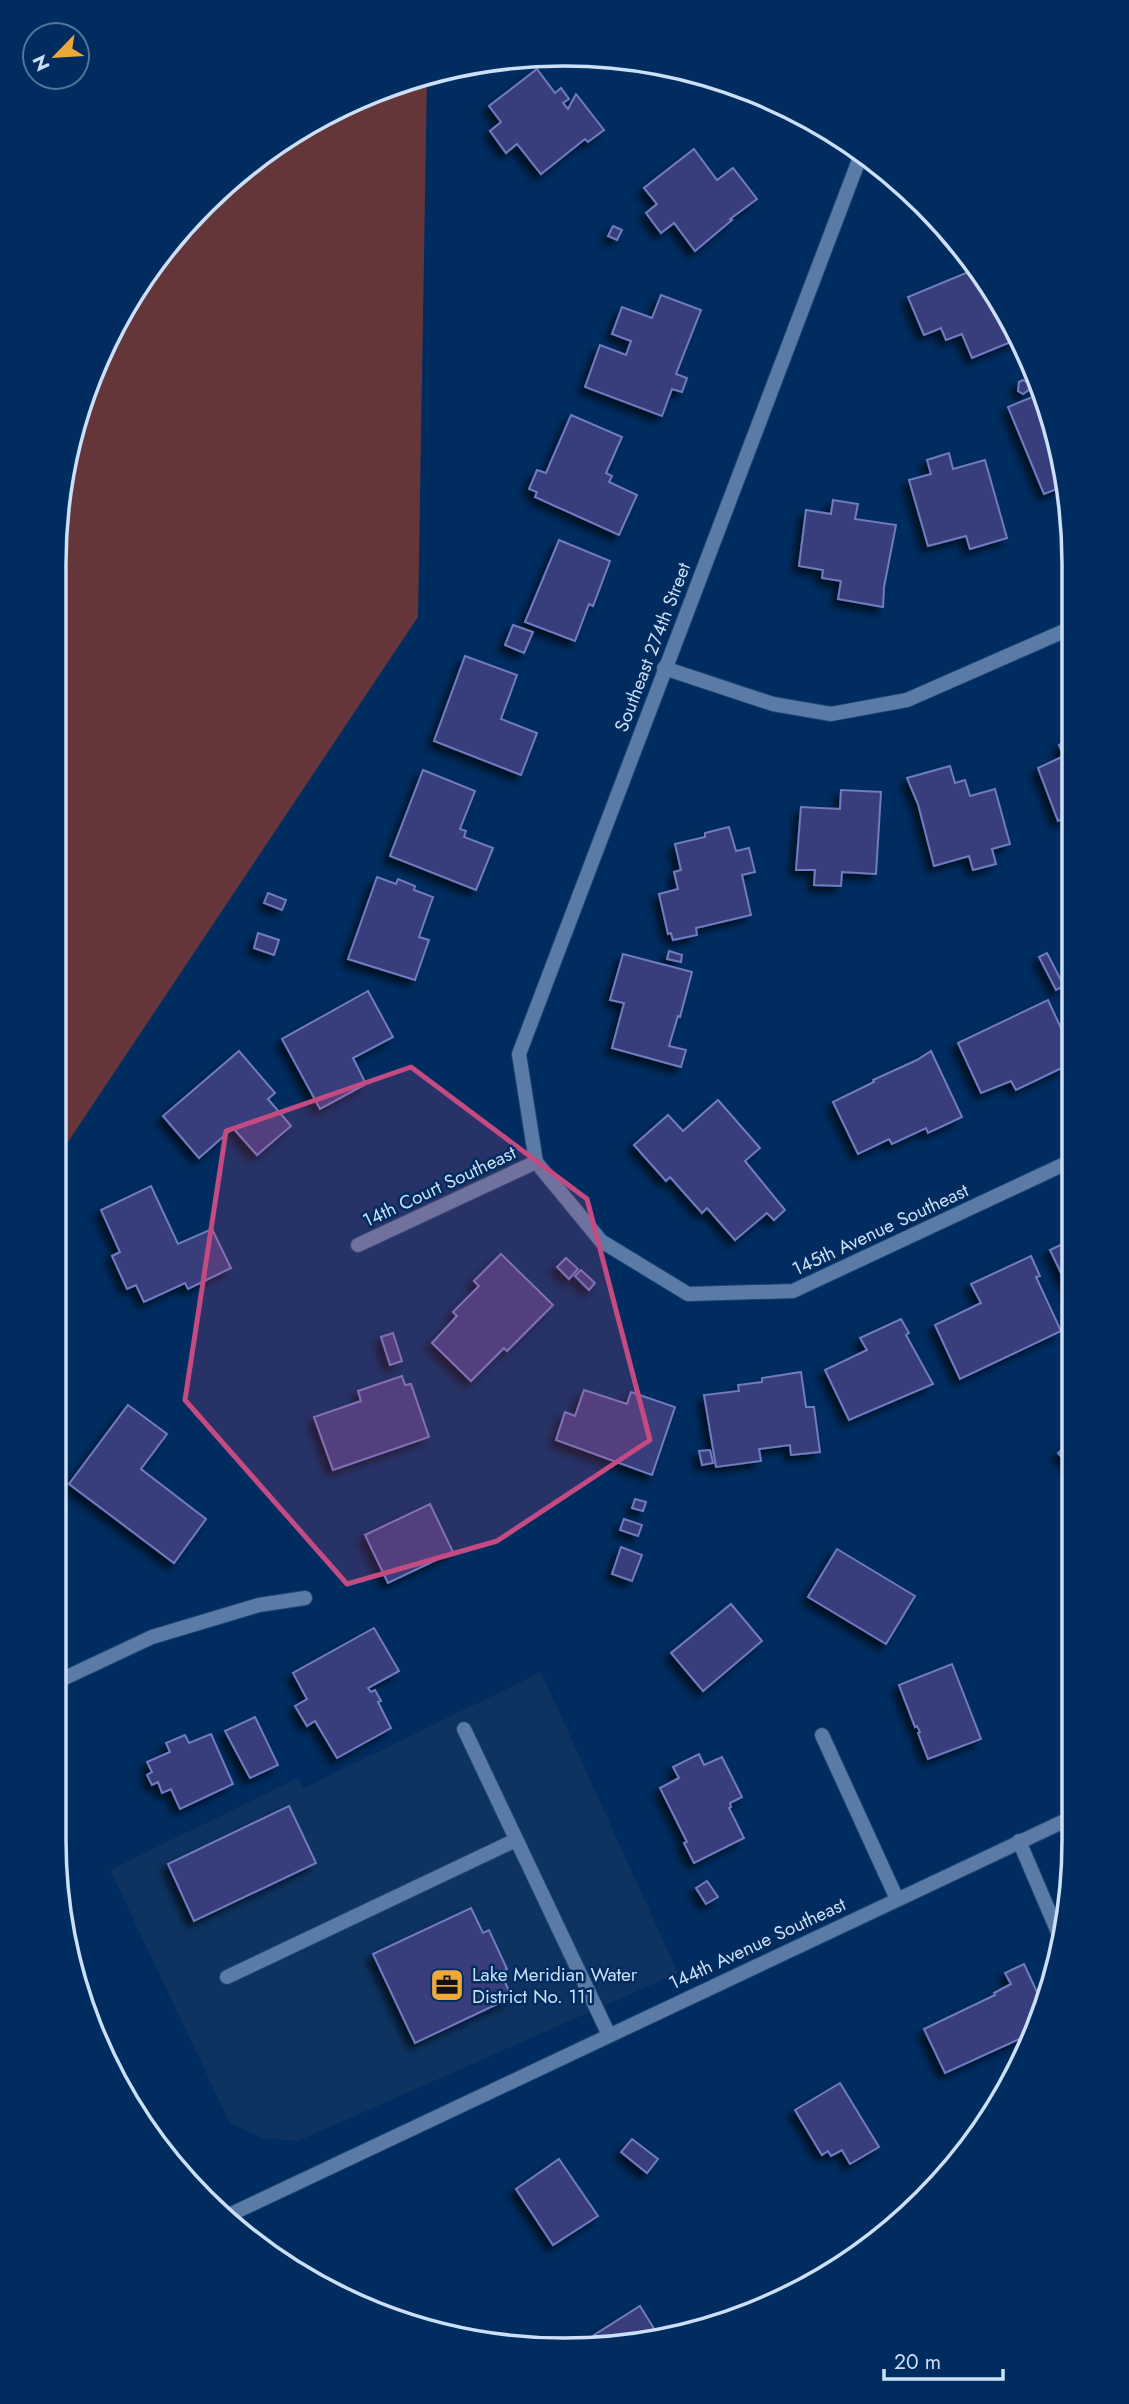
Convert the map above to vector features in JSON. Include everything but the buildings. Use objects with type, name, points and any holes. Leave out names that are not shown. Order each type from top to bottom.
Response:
[{"type":"street","name":"Southeast 274th Street","points":[[536,1162],[519,1054],[858,162]]},
{"type":"street","points":[[664,668],[773,704],[831,714],[907,700],[1062,632]]},
{"type":"street","name":"145th Avenue Southeast","points":[[536,1162],[601,1241],[688,1294],[793,1291],[1062,1165]]},
{"type":"street","name":"14th Court Southeast","points":[[358,1245],[536,1162]]},
{"type":"street","points":[[66,1677],[152,1637],[259,1605],[305,1598]]},
{"type":"street","points":[[464,1729],[609,2035]]},
{"type":"street","points":[[822,1735],[897,1899]]},
{"type":"street","name":"144th Avenue Southeast","points":[[235,2213],[1062,1822]]},
{"type":"street","points":[[227,1978],[516,1840]]},
{"type":"street","points":[[1019,1841],[1055,1925]]},
{"type":"highlighted area","points":[[411,1067],[587,1199],[650,1440],[497,1541],[347,1584],[185,1400],[226,1131]]},
{"type":"shaded area","points":[[427,86],[418,617],[66,1145],[66,564],[76,467],[93,404],[104,374],[133,315],[169,261],[212,212],[261,169],[316,133],[374,104]]},
{"type":"shaded area","points":[[541,1672],[678,1973],[298,2141],[262,2138],[230,2123],[110,1870],[298,1778],[304,1788]]},
{"type":"place","name":"Lake Meridian Water District No. 111","points":[[447,1985]]}]
